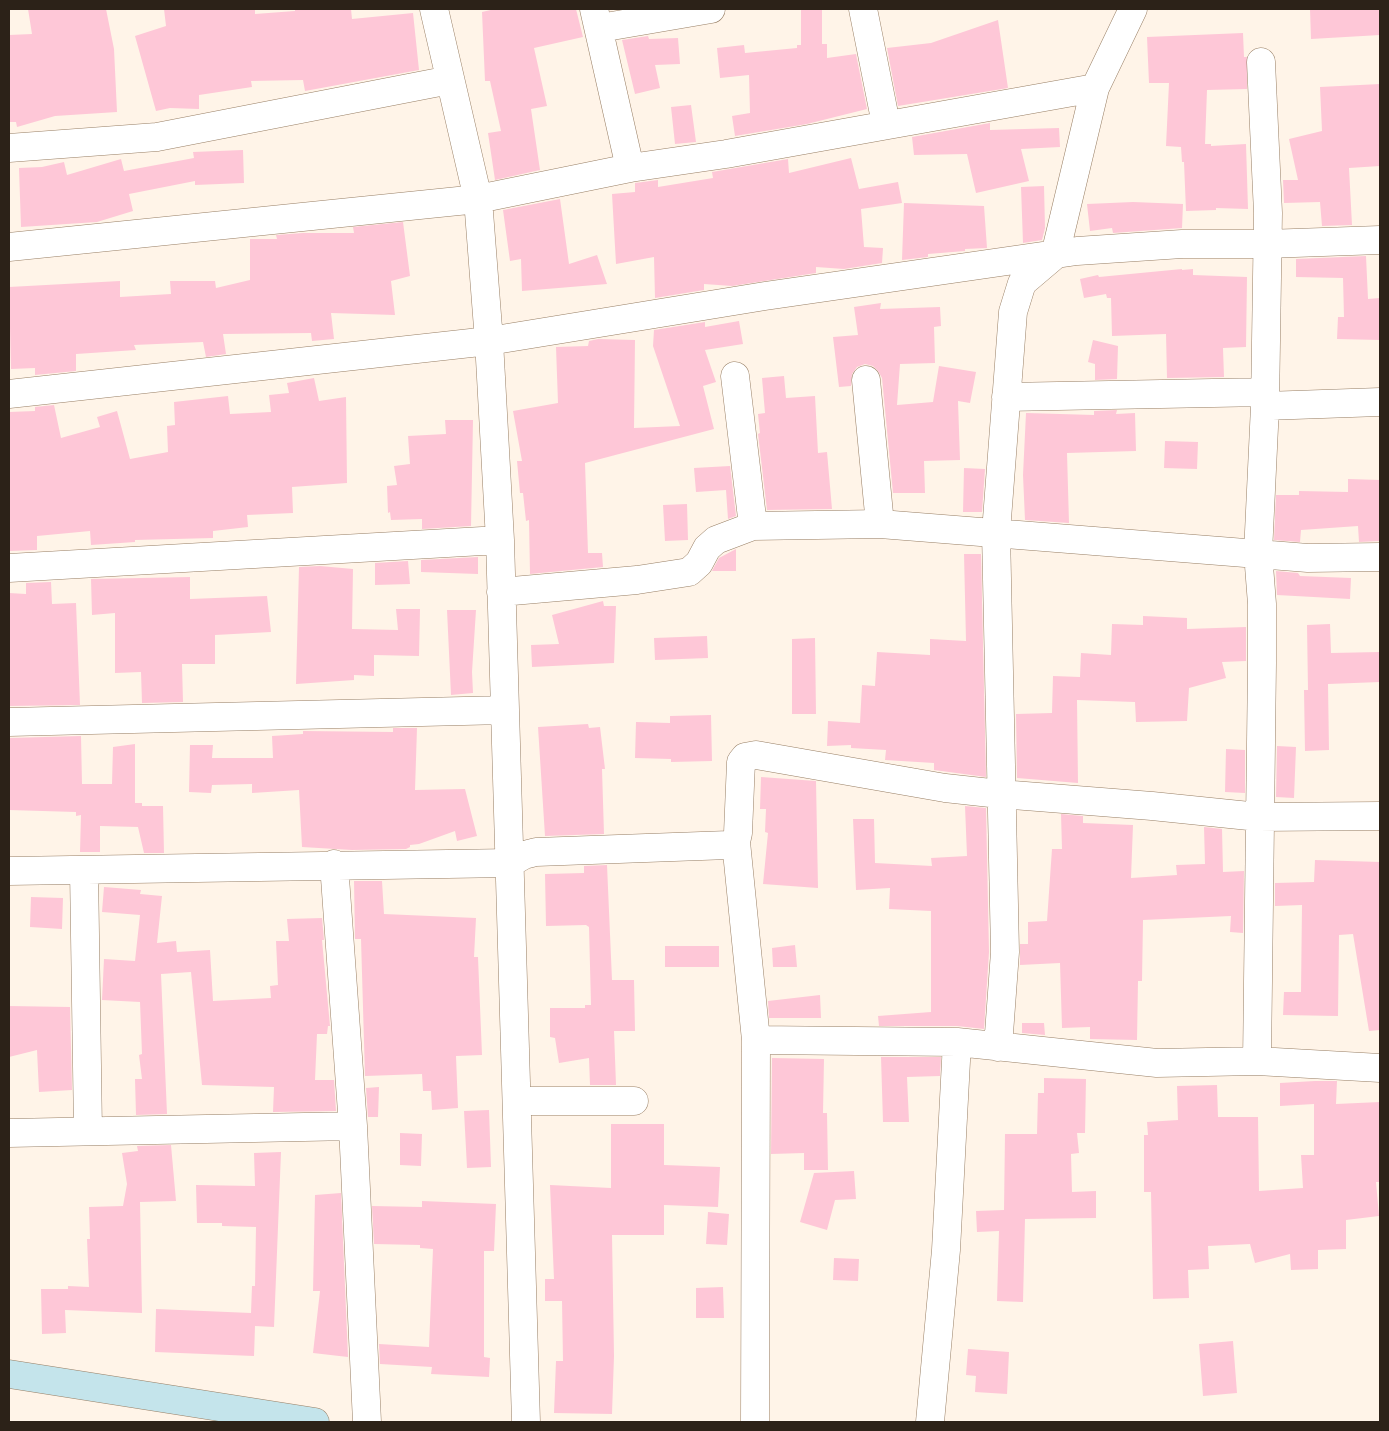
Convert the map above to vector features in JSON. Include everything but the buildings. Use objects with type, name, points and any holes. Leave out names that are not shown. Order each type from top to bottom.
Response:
[{"type":"street","points":[[434,9],[478,199],[489,341],[500,540],[526,1422]]},
{"type":"street","points":[[630,168],[597,18],[711,9]]},
{"type":"street","points":[[863,9],[886,124]]},
{"type":"street","points":[[998,1046],[1005,952],[1000,794],[996,532],[1013,312],[1022,283],[1055,255],[1095,88],[1133,9]]},
{"type":"street","points":[[1256,1060],[1262,604],[1258,553],[1265,399],[1268,212],[1261,62]]},
{"type":"street","points":[[9,148],[157,137],[450,80]]},
{"type":"street","points":[[9,247],[478,199],[630,168],[726,154],[1095,88]]},
{"type":"street","points":[[9,394],[489,341],[765,296],[1055,255],[1182,244],[1266,244],[1380,240]]},
{"type":"street","points":[[735,376],[753,526]]},
{"type":"street","points":[[866,380],[880,524]]},
{"type":"street","points":[[1006,397],[1380,402]]},
{"type":"street","points":[[501,592],[637,580],[689,572],[699,563],[707,548],[716,540],[753,526],[880,524],[1308,558],[1380,557]]},
{"type":"street","points":[[9,568],[500,540]]},
{"type":"street","points":[[9,722],[505,710]]},
{"type":"street","points":[[755,1422],[756,1040],[736,842],[742,762],[745,756],[756,755],[820,768],[1000,794],[1152,806],[1258,817],[1380,816]]},
{"type":"street","points":[[9,871],[334,864],[510,863],[524,855],[536,852],[729,845],[736,842]]},
{"type":"street","points":[[334,864],[353,1126],[367,1422]]},
{"type":"street","points":[[84,870],[88,1132]]},
{"type":"street","points":[[756,1040],[956,1042],[1156,1063],[1256,1060],[1380,1068]]},
{"type":"street","points":[[930,1422],[946,1250],[956,1042]]},
{"type":"street","points":[[517,1101],[634,1101]]},
{"type":"street","points":[[9,1133],[353,1126]]},
{"type":"street","points":[[9,1374],[223,1415],[315,1422]]}]
